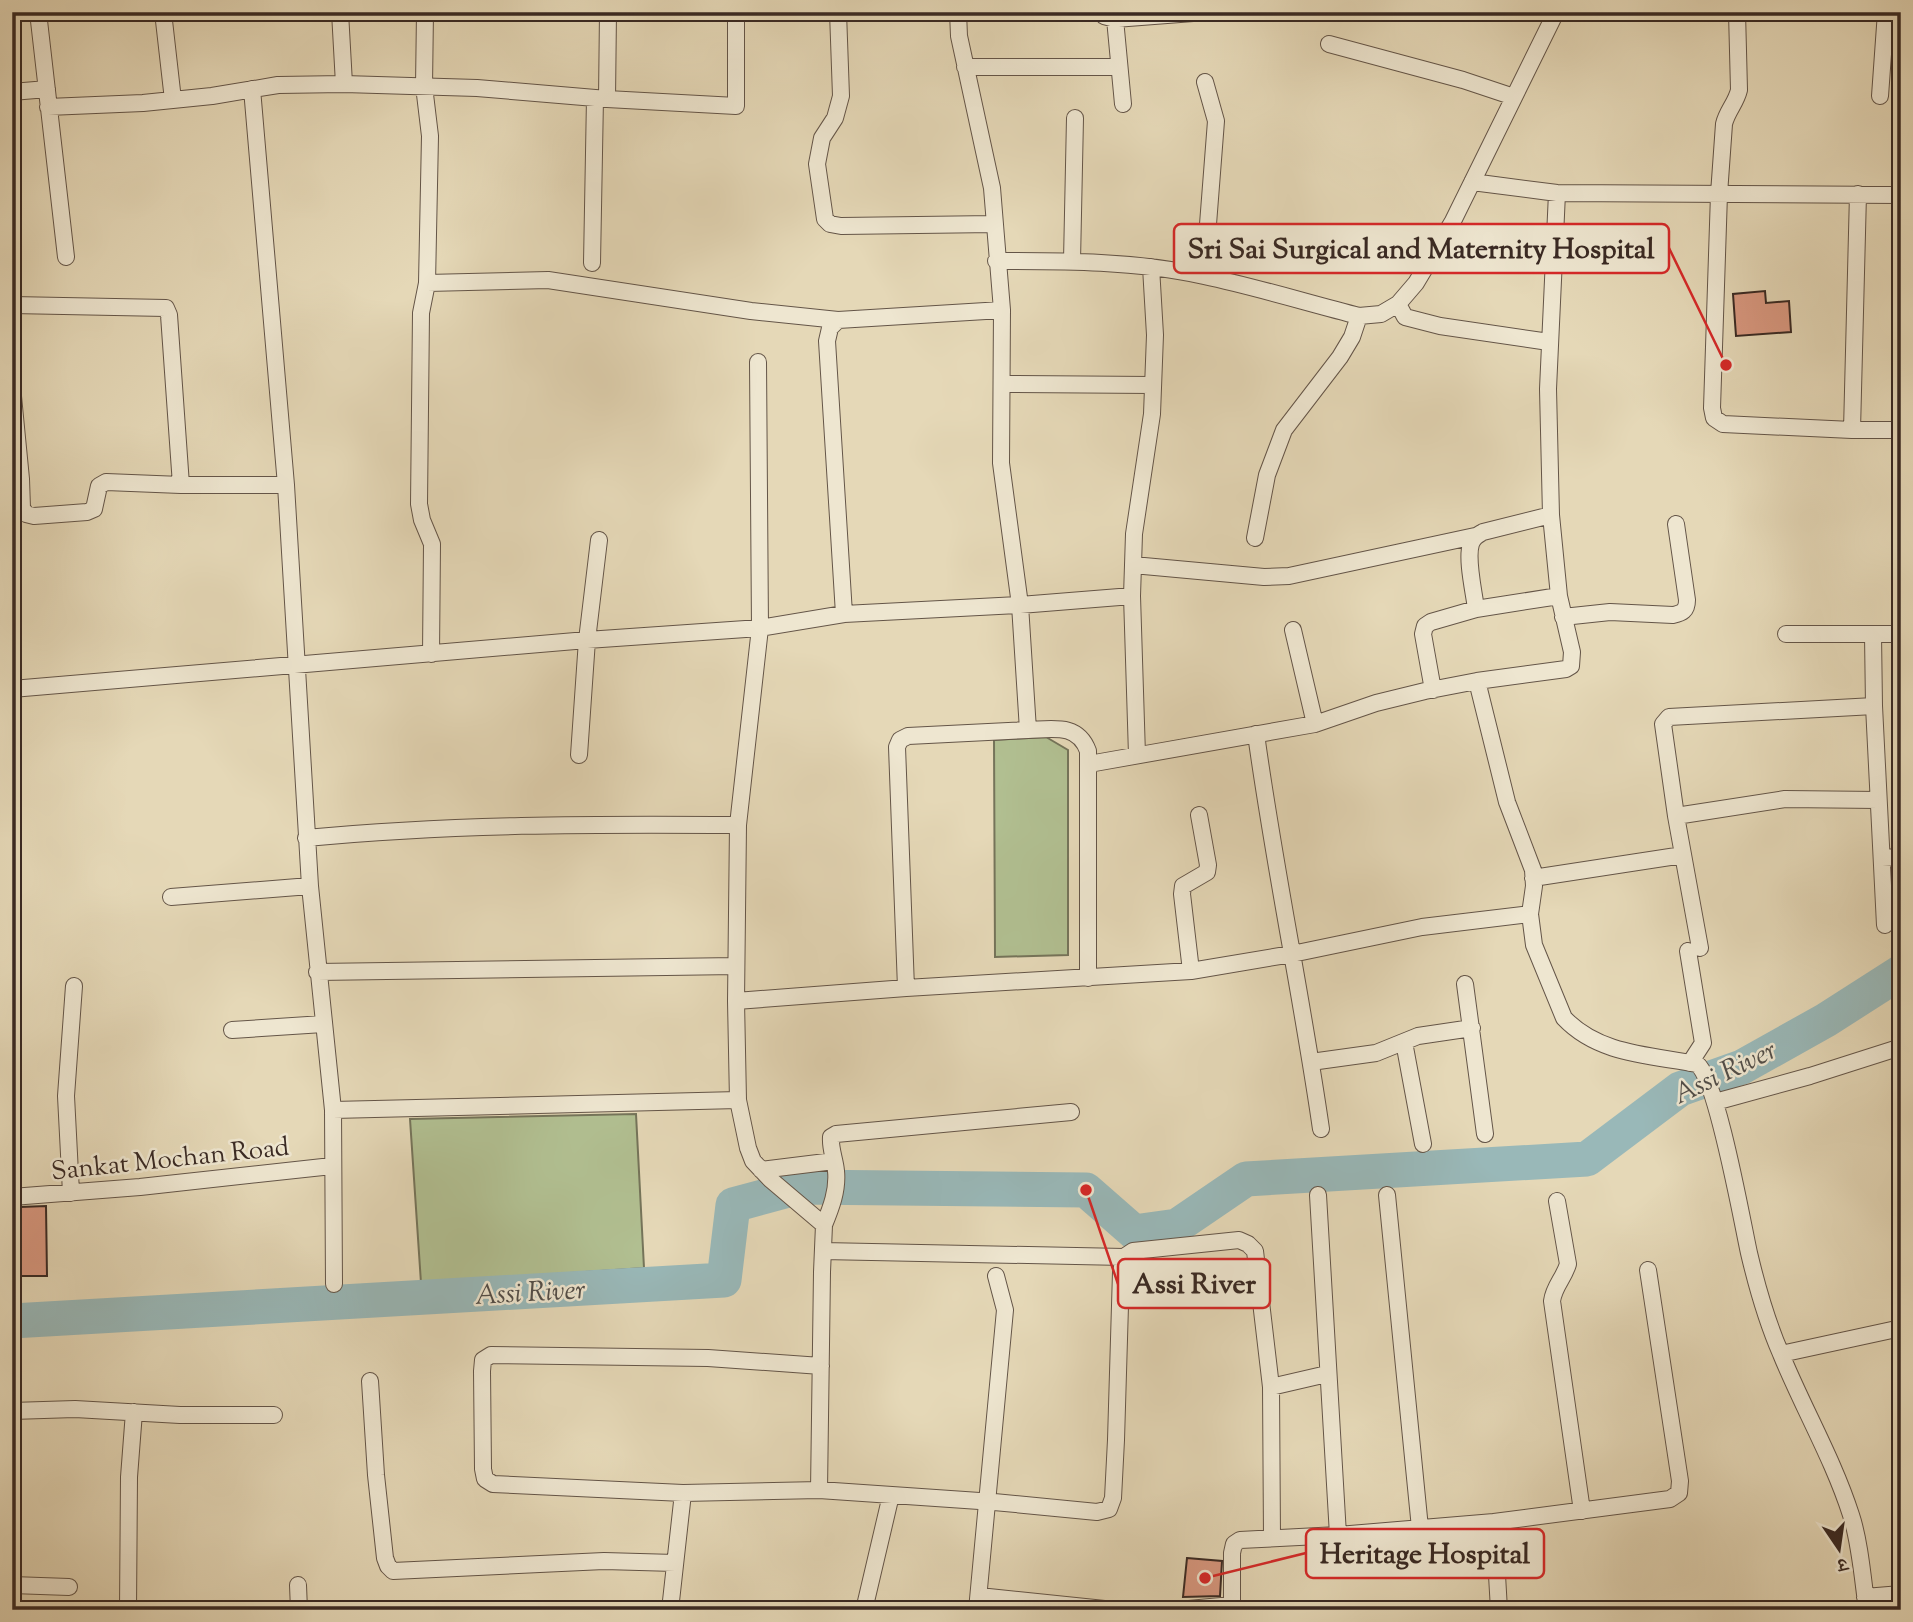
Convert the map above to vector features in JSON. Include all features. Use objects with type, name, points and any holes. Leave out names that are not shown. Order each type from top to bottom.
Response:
[{"type":"street","points":[[38,12],[66,257]]},
{"type":"street","points":[[163,12],[173,100]]},
{"type":"street","points":[[340,12],[344,84]]},
{"type":"street","points":[[425,12],[424,86],[430,136],[427,283],[421,313],[419,504],[432,544],[431,654]]},
{"type":"street","points":[[593,263],[608,12]]},
{"type":"street","points":[[48,107],[173,100],[278,85],[344,84],[477,88],[601,99],[736,106],[736,12]]},
{"type":"street","points":[[838,12],[841,96],[835,118],[818,150],[817,164],[825,219],[830,224],[841,226],[994,224]]},
{"type":"street","points":[[958,12],[959,36],[992,188],[1002,310],[1001,463],[1020,605],[1028,730]]},
{"type":"street","points":[[1123,104],[1109,16],[1206,12]]},
{"type":"street","points":[[996,261],[1073,261],[1151,267],[1204,275],[1359,316],[1381,314],[1398,304],[1416,283],[1453,221],[1556,12]]},
{"type":"street","points":[[1737,12],[1737,101],[1724,124],[1719,194],[1712,408],[1714,418],[1723,424],[1901,430]]},
{"type":"street","points":[[1880,96],[1892,42],[1886,12]]},
{"type":"street","points":[[1329,44],[1463,80],[1514,97]]},
{"type":"street","points":[[965,66],[1119,67]]},
{"type":"street","points":[[1204,275],[1216,121],[1205,82]]},
{"type":"street","points":[[12,92],[47,89]]},
{"type":"street","points":[[252,89],[286,485],[306,838],[317,972],[333,1110],[334,1284]]},
{"type":"street","points":[[1073,261],[1075,118]]},
{"type":"street","points":[[1472,182],[1557,193],[1901,195]]},
{"type":"street","points":[[1089,764],[1315,724],[1376,703],[1433,690],[1571,666],[1572,652],[1559,596],[1550,515],[1549,342],[1557,193]]},
{"type":"street","points":[[1853,430],[1858,194]]},
{"type":"street","points":[[1137,755],[1132,596],[1140,481],[1152,414],[1155,335],[1151,267]]},
{"type":"street","points":[[427,283],[548,280],[751,311],[838,320],[1002,310]]},
{"type":"street","points":[[1398,304],[1405,317],[1416,320],[1549,342]]},
{"type":"street","points":[[12,305],[166,308],[169,315],[181,485]]},
{"type":"street","points":[[1255,538],[1267,475],[1284,430],[1340,357],[1352,337],[1359,316]]},
{"type":"street","points":[[838,320],[830,328],[827,341],[844,614]]},
{"type":"street","points":[[758,362],[760,628],[738,825],[738,1100],[748,1148],[766,1175],[824,1225]]},
{"type":"street","points":[[1002,384],[1152,385]]},
{"type":"street","points":[[12,386],[17,479],[22,508],[26,514],[34,516],[87,512],[94,509],[99,486],[106,482],[286,485]]},
{"type":"street","points":[[1133,565],[1264,577],[1289,576],[1475,536],[1550,515]]},
{"type":"street","points":[[1563,617],[1610,612],[1673,615],[1682,613],[1687,607],[1687,600],[1676,524]]},
{"type":"street","points":[[1475,536],[1470,554],[1476,609]]},
{"type":"street","points":[[579,755],[587,640],[598,540]]},
{"type":"street","points":[[12,689],[587,640],[760,628],[844,614],[1132,596]]},
{"type":"street","points":[[1433,690],[1423,634],[1425,626],[1476,609],[1559,596]]},
{"type":"street","points":[[1293,630],[1315,724]]},
{"type":"street","points":[[1786,634],[1901,634]]},
{"type":"street","points":[[1873,635],[1885,925]]},
{"type":"street","points":[[1477,681],[1507,802],[1528,853],[1534,886],[1530,914],[1534,945],[1564,1018],[1570,1025],[1615,1049],[1633,1055],[1697,1066]]},
{"type":"street","points":[[1874,706],[1669,717],[1663,724],[1694,950],[1703,1042],[1697,1066],[1714,1098],[1753,1272],[1780,1354],[1811,1417],[1852,1517],[1866,1603],[1901,1594]]},
{"type":"street","points":[[906,988],[897,747],[900,740],[908,736],[1058,729],[1075,732],[1085,741],[1089,764],[1088,978]]},
{"type":"street","points":[[1256,734],[1321,1129]]},
{"type":"street","points":[[1676,816],[1785,799],[1878,800]]},
{"type":"street","points":[[1191,971],[1182,894],[1183,886],[1206,872],[1208,865],[1199,815]]},
{"type":"street","points":[[306,838],[394,829],[533,824],[738,825]]},
{"type":"street","points":[[1533,878],[1683,855]]},
{"type":"street","points":[[1882,858],[1901,857]]},
{"type":"street","points":[[171,898],[310,886]]},
{"type":"street","points":[[736,1001],[1191,971],[1292,954],[1422,927],[1530,914]]},
{"type":"street","points":[[317,972],[736,966]]},
{"type":"street","points":[[1465,985],[1485,1134]]},
{"type":"street","points":[[71,1193],[66,1096],[74,986]]},
{"type":"street","points":[[232,1030],[323,1024]]},
{"type":"street","points":[[1311,1062],[1376,1053],[1418,1036],[1472,1028]]},
{"type":"street","points":[[1404,1042],[1423,1144]]},
{"type":"street","points":[[1714,1098],[1811,1076],[1901,1047]]},
{"type":"street","points":[[333,1110],[738,1100]]},
{"type":"street","points":[[819,1490],[824,1225],[834,1200],[835,1166],[831,1137],[836,1134],[1071,1112]]},
{"type":"street","name":"Sankat Mochan Road","points":[[12,1197],[332,1166]]},
{"type":"street","points":[[766,1175],[835,1166]]},
{"type":"street","points":[[1318,1195],[1338,1535]]},
{"type":"street","points":[[1387,1195],[1420,1528]]},
{"type":"street","points":[[1557,1201],[1568,1264],[1565,1274],[1554,1289],[1552,1301],[1582,1511]]},
{"type":"street","points":[[823,1251],[1124,1257],[1133,1251],[1239,1240],[1248,1244],[1255,1251],[1271,1387],[1272,1537]]},
{"type":"street","points":[[821,1366],[680,1357],[491,1355],[483,1360],[485,1479],[493,1484],[682,1493],[819,1490],[1097,1512],[1109,1509],[1113,1486],[1121,1272],[1124,1257]]},
{"type":"street","points":[[1178,1610],[1232,1608],[1234,1544],[1240,1540],[1494,1522],[1670,1499],[1679,1493],[1680,1481],[1648,1270]]},
{"type":"street","points":[[996,1276],[1004,1310],[978,1603],[1114,1610]]},
{"type":"street","points":[[1780,1354],[1901,1328]]},
{"type":"street","points":[[1271,1387],[1327,1374]]},
{"type":"street","points":[[370,1381],[385,1558],[393,1572],[576,1562],[675,1563]]},
{"type":"street","points":[[12,1411],[75,1409],[225,1416],[274,1415]]},
{"type":"street","points":[[128,1610],[134,1412]]},
{"type":"street","points":[[670,1610],[682,1493]]},
{"type":"street","points":[[864,1610],[891,1495]]},
{"type":"street","points":[[1494,1522],[1499,1610]]},
{"type":"street","points":[[12,1585],[69,1587]]},
{"type":"street","points":[[298,1585],[299,1610]]},
{"type":"green space","points":[[1046,737],[1068,750],[1068,955],[995,957],[994,740]]},
{"type":"green space","points":[[636,1114],[644,1268],[421,1283],[410,1119]]},
{"type":"building","points":[[1765,291],[1766,303],[1789,301],[1791,332],[1736,336],[1733,294]]},
{"type":"building","points":[[46,1206],[47,1276],[21,1276],[20,1207]]},
{"type":"building","points":[[1187,1558],[1222,1561],[1220,1596],[1183,1597]]},
{"type":"waterway","name":"Assi River","points":[[12,1321],[724,1280],[733,1205],[799,1187],[1086,1190],[1134,1232],[1177,1226],[1246,1179],[1587,1159],[1680,1089],[1742,1067],[1826,1020],[1901,972]]},
{"type":"place","name":"Sri Sai Surgical and Maternity Hospital","points":[[1726,365]]},
{"type":"place","name":"Assi River","points":[[1086,1190]]},
{"type":"place","name":"Heritage Hospital","points":[[1205,1578]]}]
